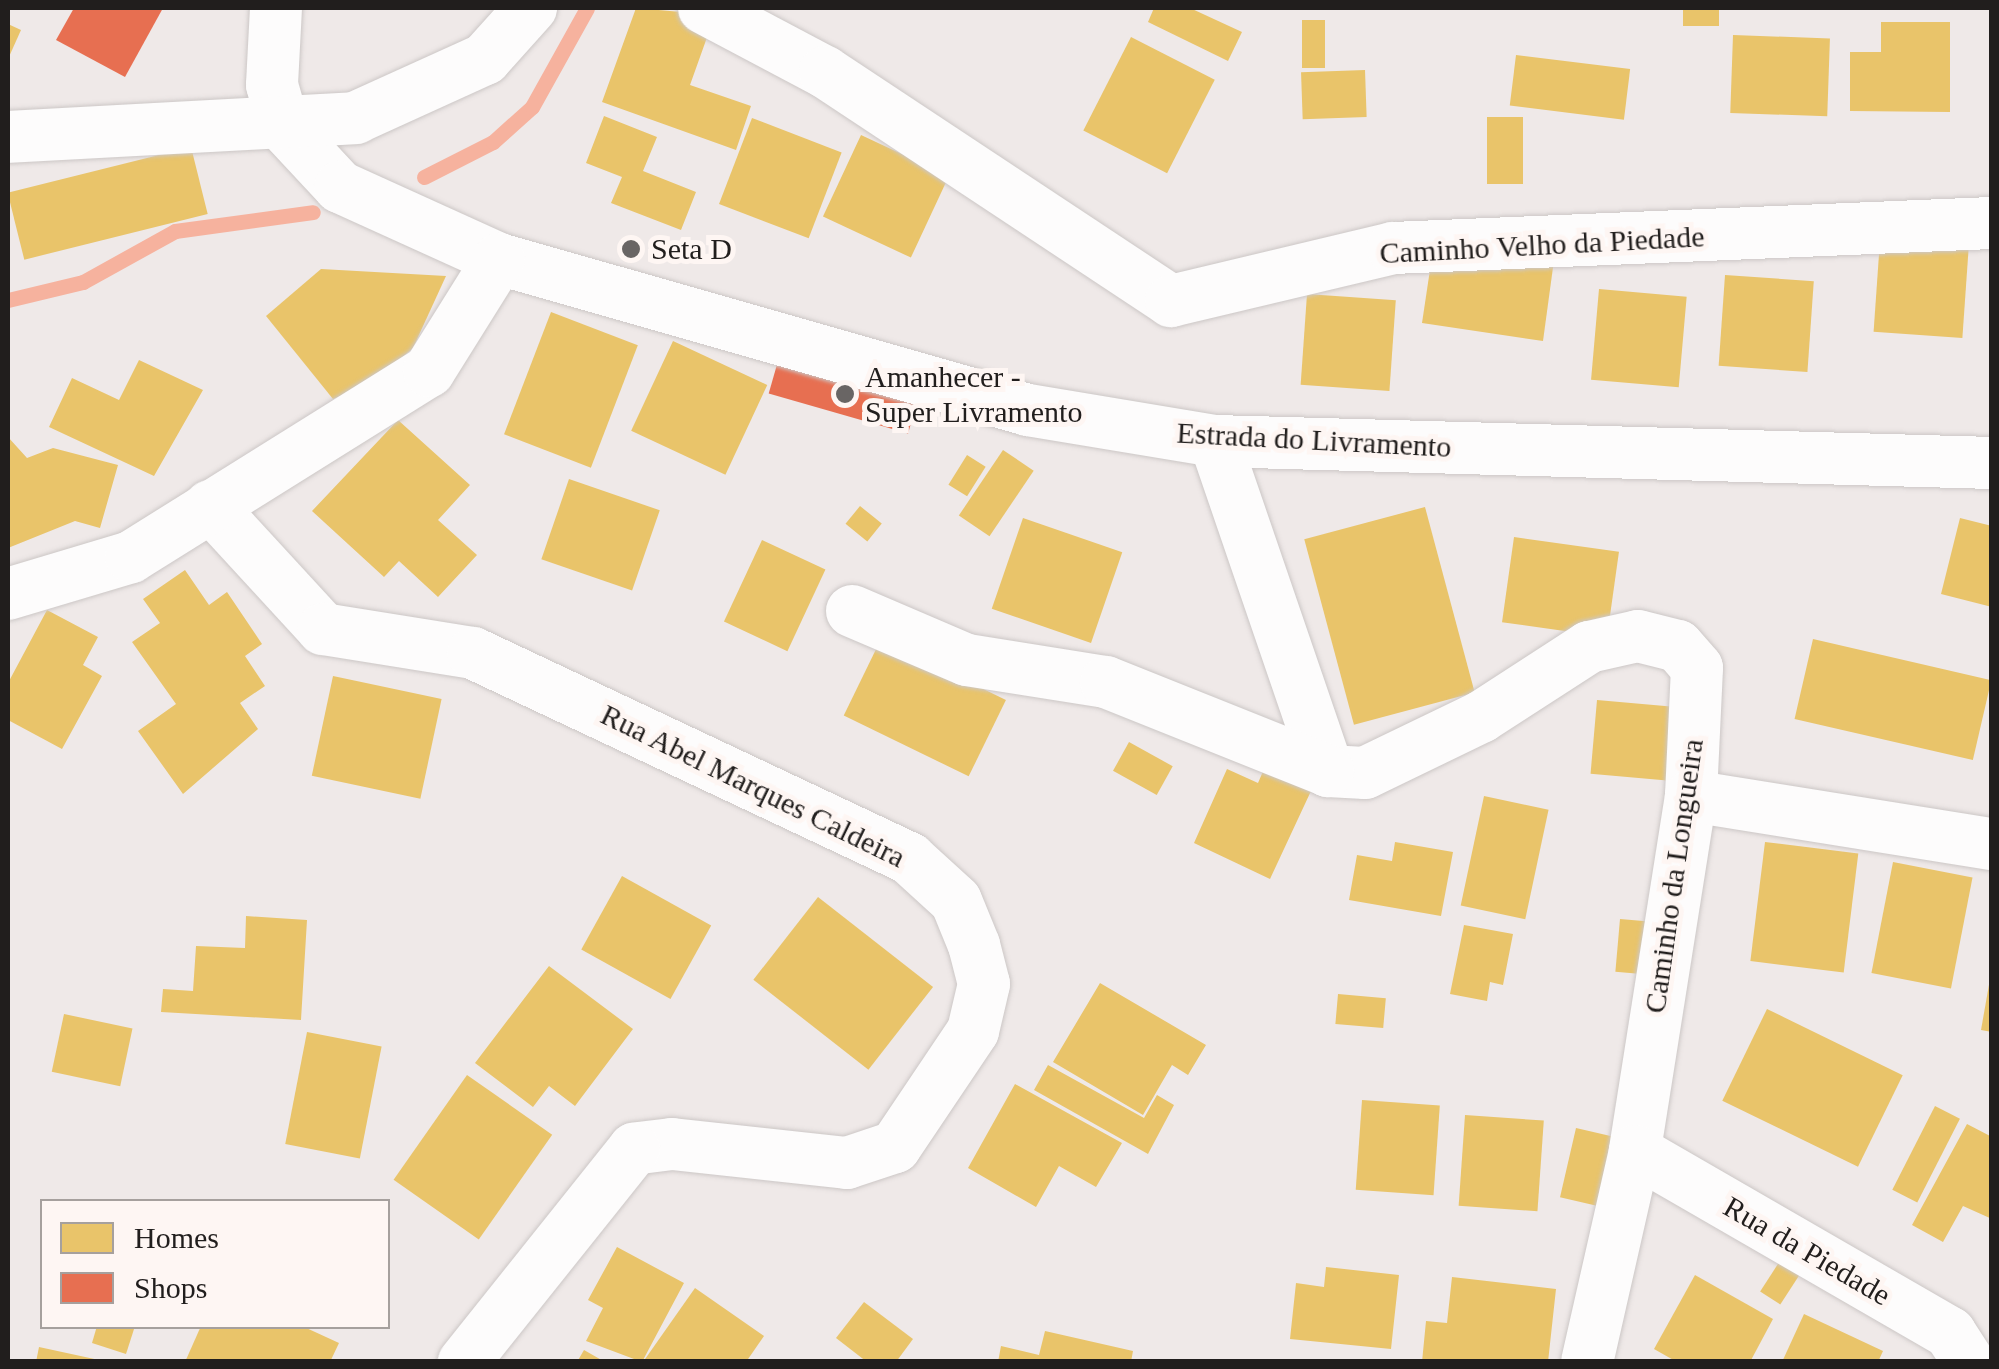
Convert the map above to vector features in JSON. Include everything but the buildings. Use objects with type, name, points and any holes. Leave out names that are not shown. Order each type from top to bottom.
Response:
[{"type":"street","name":"Estrada do Livramento","points":[[276,8],[272,86],[284,127],[340,187],[499,259],[1028,410],[1215,440],[1992,463]]},
{"type":"street","points":[[8,137],[284,127],[355,118],[485,59],[532,8]]},
{"type":"street","name":"Caminho Velho da Piedade","points":[[704,8],[825,72],[1172,302],[1392,248],[1992,223]]},
{"type":"street","points":[[8,594],[131,557],[428,371],[499,259]]},
{"type":"street","points":[[1215,440],[1328,771]]},
{"type":"street","name":"Rua Abel Marques Caldeira","points":[[210,506],[323,629],[474,653],[910,858],[956,901],[974,945],[984,984],[973,1031],[895,1147],[847,1164],[672,1144],[634,1150],[464,1362]]},
{"type":"street","points":[[852,611],[967,660],[1106,682],[1328,771]]},
{"type":"street","name":"Caminho da Longueira","points":[[1328,771],[1364,773],[1481,717],[1590,647],[1638,636],[1678,646],[1697,668],[1691,796],[1635,1151],[1588,1362]]},
{"type":"street","points":[[1691,796],[1992,844]]},
{"type":"street","name":"Rua da Piedade","points":[[1635,1151],[1950,1333],[1970,1362]]},
{"type":"waterway","points":[[424,177],[493,142],[532,107],[587,8]]},
{"type":"waterway","points":[[8,300],[83,282],[175,231],[313,212]]},
{"type":"place","name":"Seta D","points":[[631,249]]},
{"type":"place","name":"Amanhecer - Super Livramento","points":[[845,394]]}]
